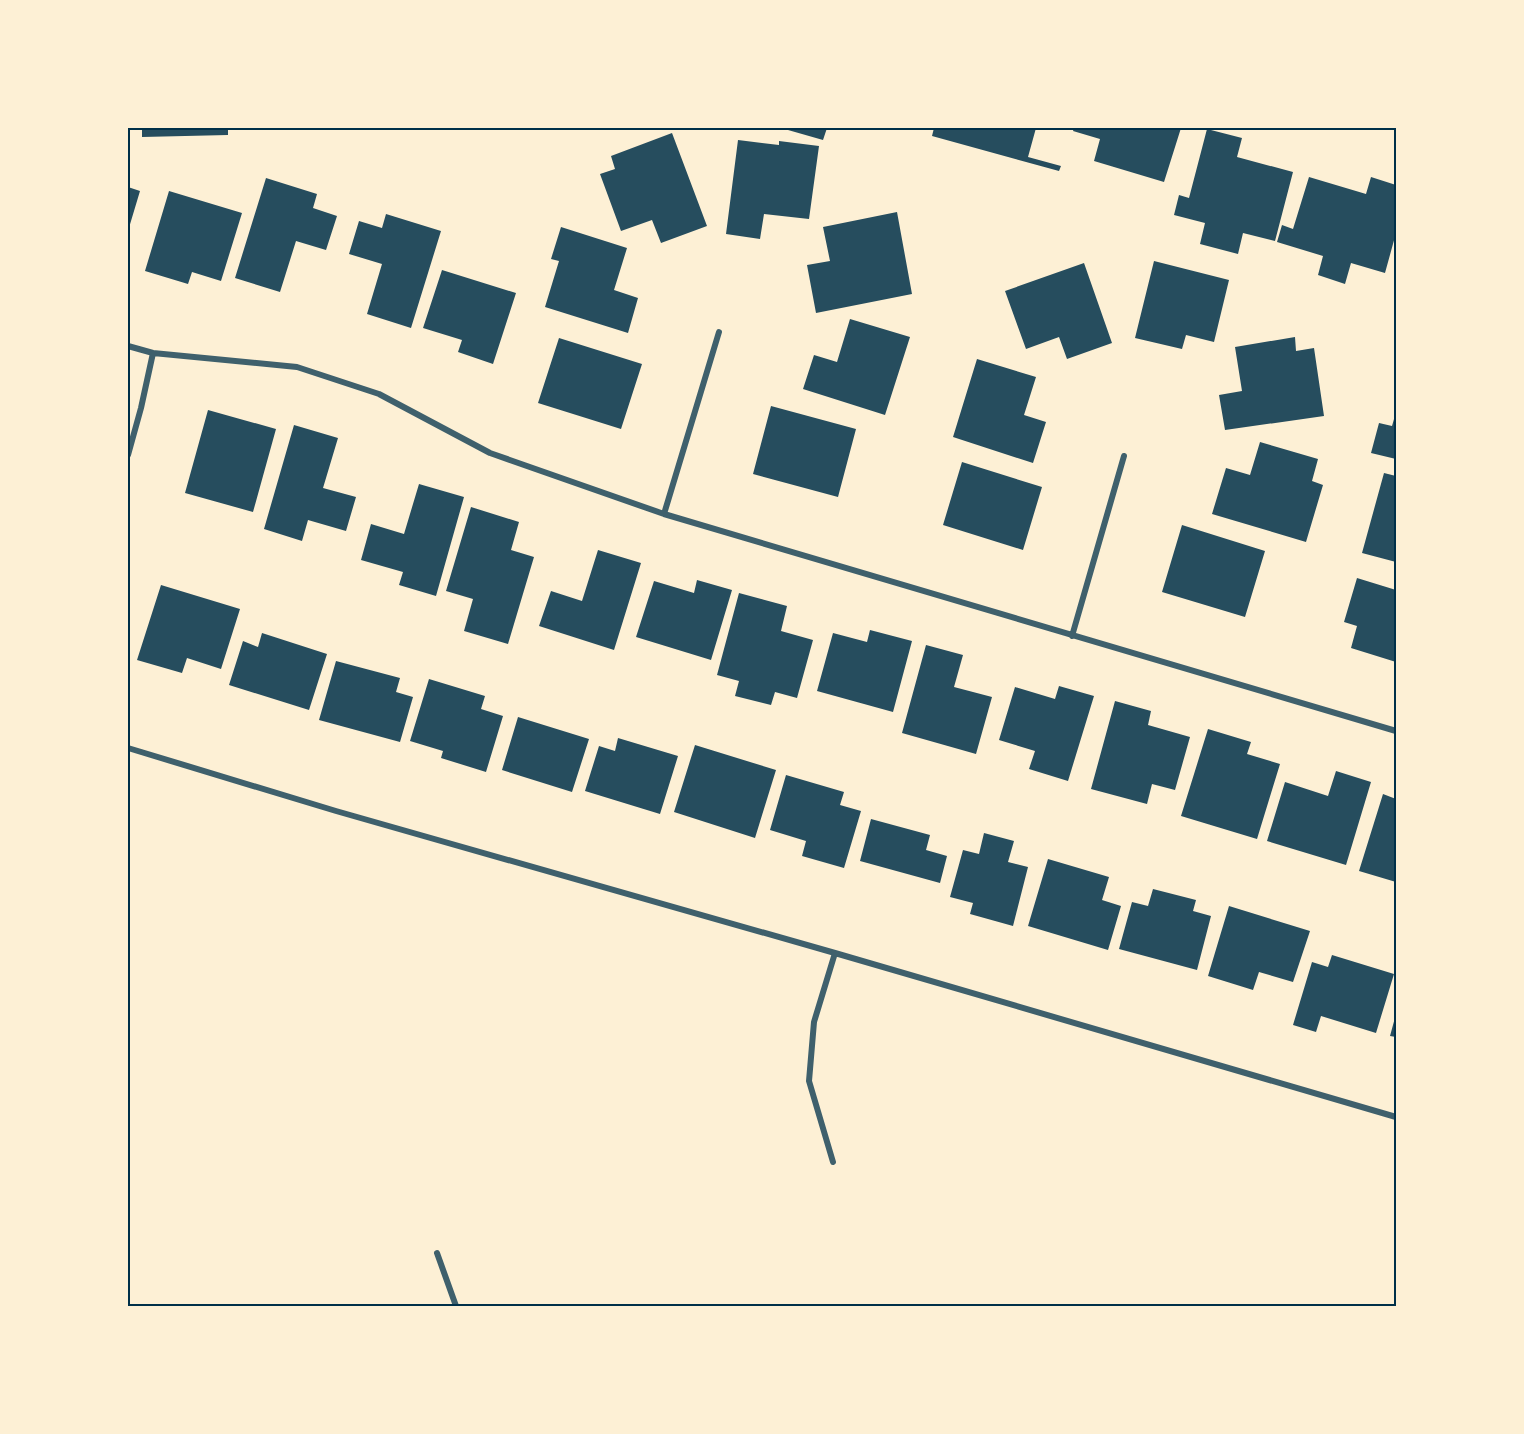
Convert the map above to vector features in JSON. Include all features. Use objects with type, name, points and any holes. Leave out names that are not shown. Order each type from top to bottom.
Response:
[{"type":"street","points":[[663,514],[719,332]]},
{"type":"street","points":[[128,346],[153,353],[297,367],[379,394],[490,453],[663,514],[1396,731]]},
{"type":"street","points":[[128,455],[153,353]]},
{"type":"street","points":[[1072,636],[1124,456]]},
{"type":"street","points":[[128,748],[336,811],[835,953],[1396,1117]]},
{"type":"street","points":[[833,1162],[809,1081],[814,1022],[835,953]]},
{"type":"street","points":[[437,1253],[456,1306]]},
{"type":"building","points":[[142,128],[228,128],[228,135],[142,137]]},
{"type":"building","points":[[781,128],[827,128],[823,140]]},
{"type":"building","points":[[934,128],[1036,128],[1028,157],[1061,166],[1059,171],[932,136]]},
{"type":"building","points":[[1074,128],[1181,128],[1164,182],[1094,161],[1100,139],[1073,131]]},
{"type":"building","points":[[1207,129],[1242,138],[1237,157],[1293,172],[1275,241],[1243,233],[1238,254],[1200,244],[1205,223],[1174,215],[1179,195],[1189,198]]},
{"type":"building","points":[[672,133],[707,226],[661,243],[652,220],[621,231],[600,174],[615,169],[611,156]]},
{"type":"building","points":[[738,140],[779,145],[779,141],[819,146],[809,219],[764,214],[760,239],[726,234]]},
{"type":"building","points":[[1309,177],[1366,194],[1371,177],[1396,185],[1396,233],[1385,273],[1351,263],[1345,284],[1318,275],[1323,256],[1277,242],[1282,225],[1293,229]]},
{"type":"building","points":[[266,178],[317,194],[313,208],[337,216],[326,250],[296,241],[280,292],[235,278]]},
{"type":"building","points":[[128,187],[140,191],[128,231]]},
{"type":"building","points":[[169,191],[242,213],[221,281],[192,272],[188,284],[145,271]]},
{"type":"building","points":[[897,212],[912,294],[816,313],[807,265],[830,261],[823,227]]},
{"type":"building","points":[[386,214],[441,231],[411,328],[367,314],[382,264],[349,254],[359,221],[382,228]]},
{"type":"building","points":[[561,227],[627,248],[614,290],[638,298],[628,333],[545,307],[559,261],[551,259]]},
{"type":"building","points":[[1154,261],[1229,280],[1214,342],[1186,335],[1182,349],[1135,338]]},
{"type":"building","points":[[1084,263],[1112,343],[1067,359],[1059,337],[1026,349],[1005,291]]},
{"type":"building","points":[[442,270],[516,293],[493,364],[458,352],[462,340],[423,328]]},
{"type":"building","points":[[850,319],[910,337],[885,415],[803,389],[814,355],[837,362]]},
{"type":"building","points":[[1295,337],[1296,351],[1314,348],[1324,416],[1225,430],[1219,395],[1242,391],[1235,347]]},
{"type":"building","points":[[559,338],[642,364],[621,429],[538,403]]},
{"type":"building","points":[[977,359],[1036,377],[1024,415],[1046,422],[1033,463],[953,437]]},
{"type":"building","points":[[771,406],[856,429],[838,497],[753,474]]},
{"type":"building","points":[[208,410],[276,429],[253,512],[185,493]]},
{"type":"building","points":[[1396,412],[1396,459],[1371,453],[1379,423],[1392,426]]},
{"type":"building","points":[[294,425],[338,438],[323,488],[356,497],[346,531],[308,520],[302,541],[264,529]]},
{"type":"building","points":[[1260,442],[1318,459],[1312,481],[1323,485],[1306,542],[1212,514],[1226,468],[1250,475]]},
{"type":"building","points":[[962,462],[1042,487],[1023,550],[943,525]]},
{"type":"building","points":[[1384,473],[1396,476],[1396,562],[1362,553]]},
{"type":"building","points":[[419,484],[464,497],[436,596],[399,585],[403,572],[361,560],[371,524],[404,534]]},
{"type":"building","points":[[471,507],[519,522],[511,550],[534,557],[508,644],[464,631],[473,599],[446,591]]},
{"type":"building","points":[[1182,525],[1265,551],[1245,617],[1162,592]]},
{"type":"building","points":[[598,550],[641,563],[614,650],[539,626],[551,591],[582,601]]},
{"type":"building","points":[[1357,578],[1396,590],[1396,662],[1351,648],[1357,626],[1344,622]]},
{"type":"building","points":[[697,580],[732,590],[711,660],[636,637],[654,581],[694,593]]},
{"type":"building","points":[[161,585],[240,609],[221,669],[187,658],[182,673],[137,660]]},
{"type":"building","points":[[739,593],[787,606],[781,631],[813,640],[797,698],[775,692],[771,705],[735,696],[739,681],[717,675]]},
{"type":"building","points":[[870,630],[912,641],[893,712],[817,691],[833,633],[867,642]]},
{"type":"building","points":[[262,633],[327,654],[309,710],[229,685],[243,641],[258,647]]},
{"type":"building","points":[[926,645],[963,655],[954,687],[992,697],[976,754],[902,733]]},
{"type":"building","points":[[336,661],[400,678],[396,692],[413,697],[400,742],[319,720]]},
{"type":"building","points":[[429,679],[485,696],[481,709],[503,716],[486,772],[441,758],[443,751],[410,741]]},
{"type":"building","points":[[1059,686],[1094,696],[1068,781],[1029,769],[1035,751],[999,740],[1015,687],[1055,699]]},
{"type":"building","points":[[1115,701],[1151,711],[1148,725],[1190,737],[1175,790],[1152,784],[1147,804],[1091,789]]},
{"type":"building","points":[[518,717],[589,739],[572,792],[502,770]]},
{"type":"building","points":[[1208,729],[1251,742],[1247,754],[1280,764],[1257,839],[1181,816]]},
{"type":"building","points":[[618,738],[678,756],[660,814],[585,791],[599,746],[615,751]]},
{"type":"building","points":[[695,745],[776,770],[755,838],[674,812]]},
{"type":"building","points":[[1336,771],[1371,782],[1346,865],[1267,841],[1285,782],[1328,796]]},
{"type":"building","points":[[786,775],[844,792],[840,805],[861,811],[844,868],[802,856],[806,841],[770,830]]},
{"type":"building","points":[[1383,794],[1396,799],[1396,882],[1359,871]]},
{"type":"building","points":[[871,819],[930,835],[926,850],[947,856],[940,883],[860,861]]},
{"type":"building","points":[[984,833],[1014,841],[1008,862],[1028,867],[1013,926],[970,914],[973,903],[950,897],[963,850],[979,854]]},
{"type":"building","points":[[1048,859],[1109,877],[1102,900],[1121,906],[1108,950],[1028,926]]},
{"type":"building","points":[[1153,889],[1196,900],[1193,911],[1211,916],[1197,970],[1119,949],[1132,902],[1148,906]]},
{"type":"building","points":[[1229,906],[1310,931],[1293,982],[1259,972],[1253,990],[1208,976]]},
{"type":"building","points":[[1332,955],[1394,974],[1376,1033],[1321,1016],[1316,1032],[1293,1025],[1312,962],[1328,967]]},
{"type":"building","points":[[1396,1014],[1396,1037],[1390,1036]]}]
